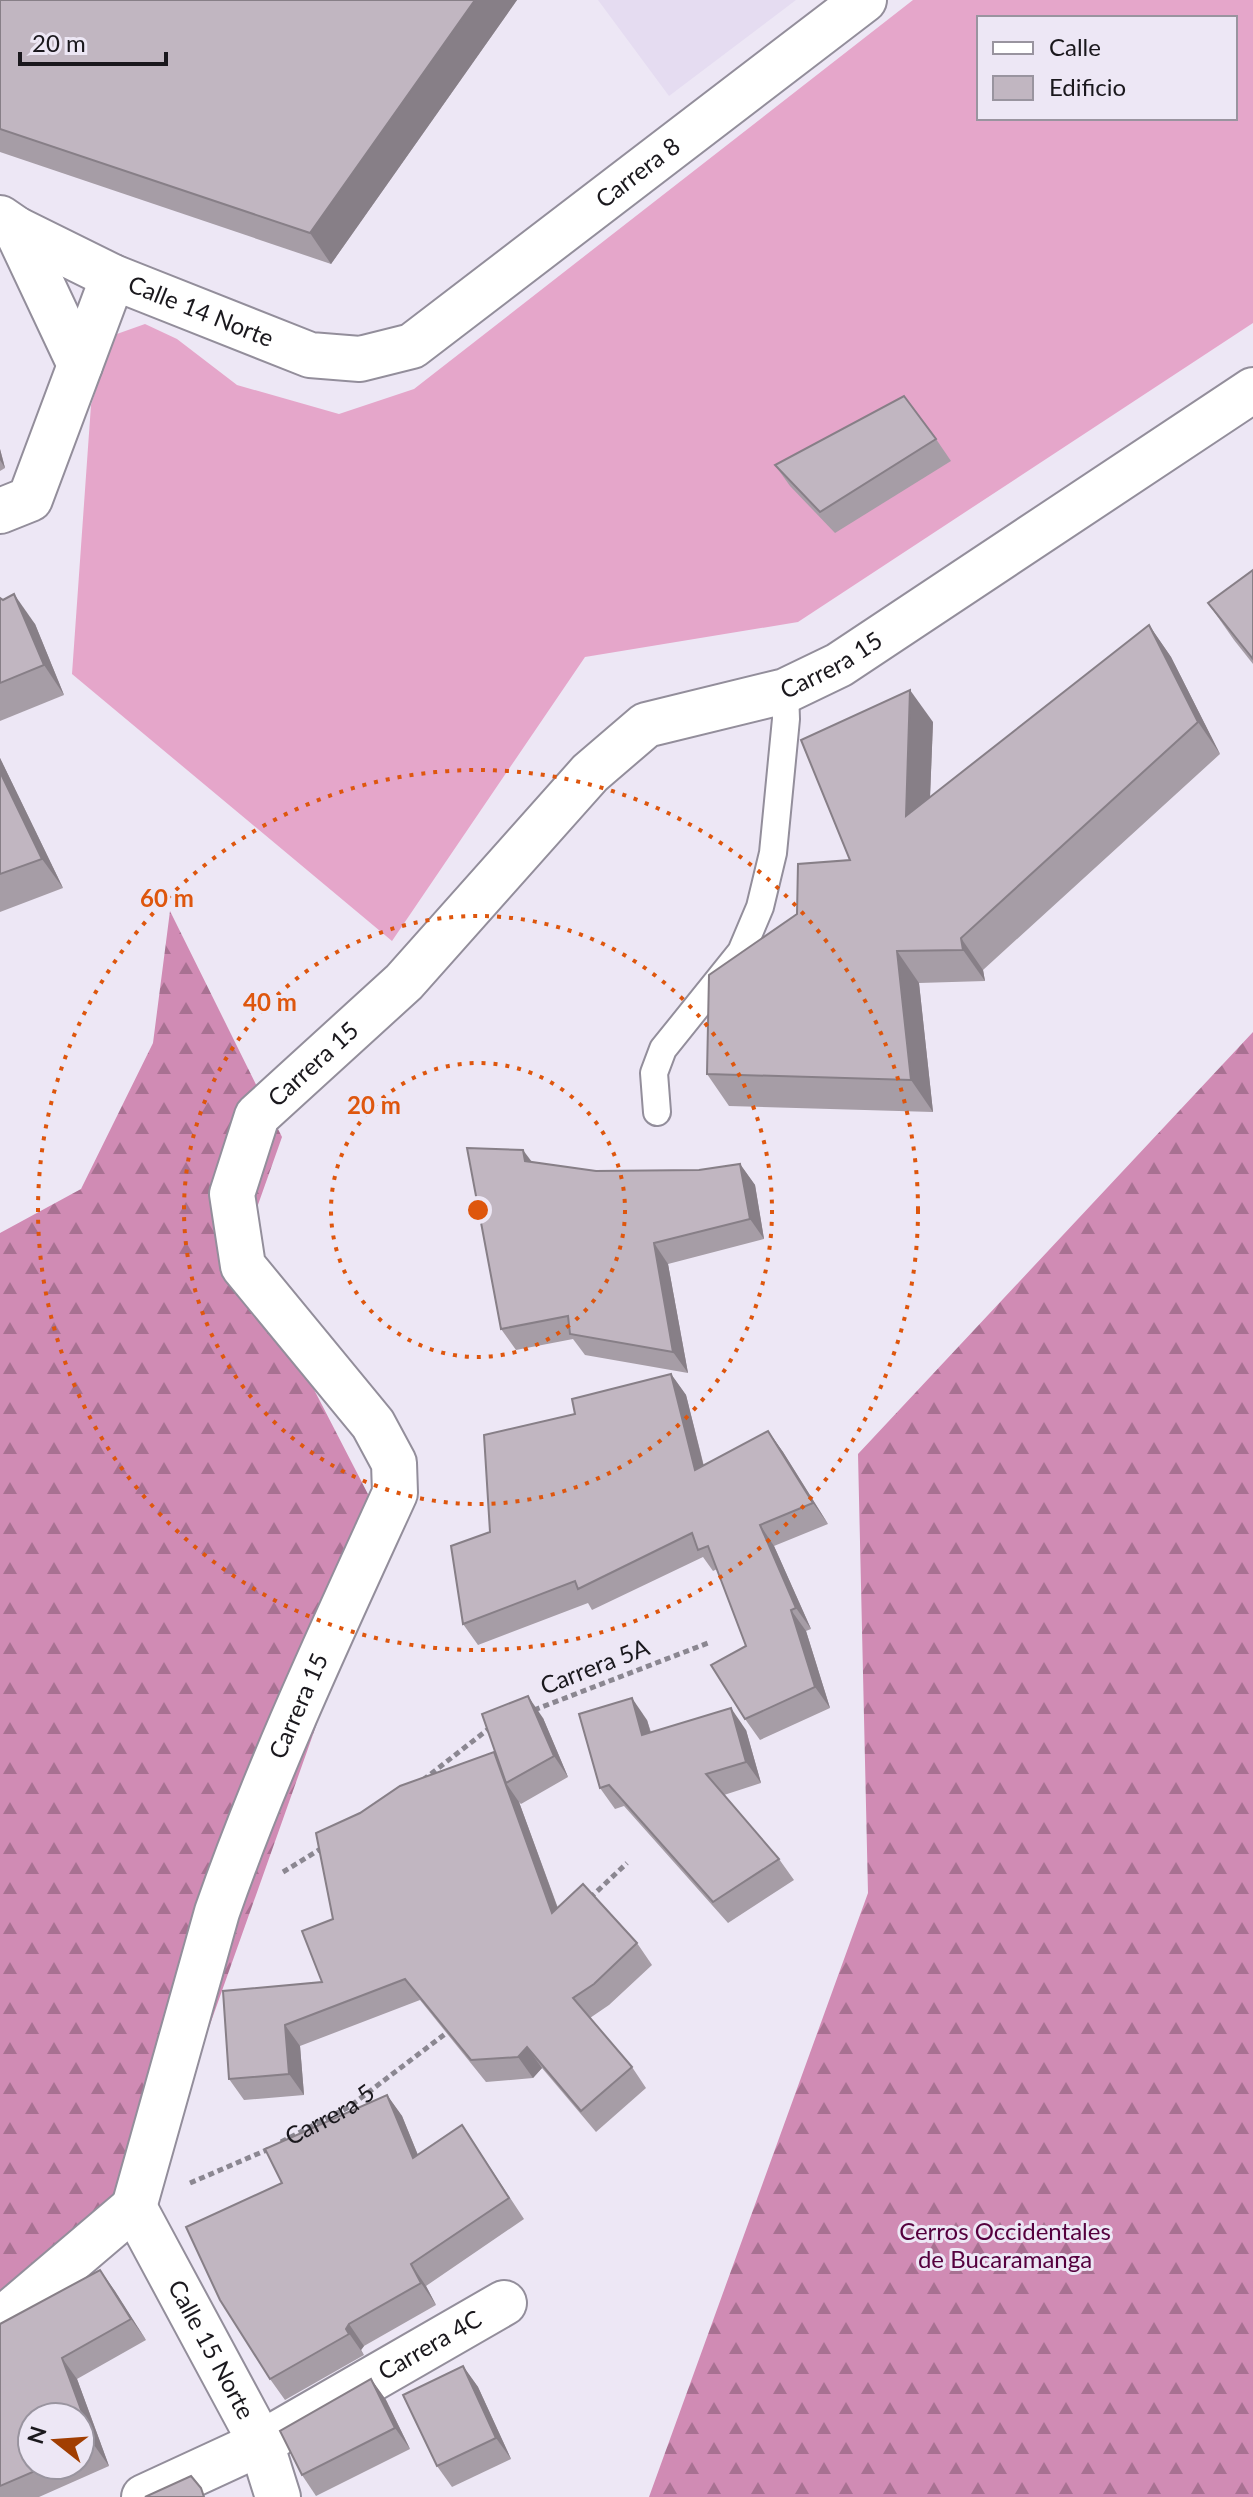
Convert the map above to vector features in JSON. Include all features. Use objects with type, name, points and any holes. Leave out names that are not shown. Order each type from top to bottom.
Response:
[{"type":"street","name":"Carrera 8","points":[[412,346],[864,0]]},
{"type":"street","name":"Calle 14 Norte","points":[[8,223],[113,277],[310,355],[360,359],[412,346]]},
{"type":"street","points":[[8,223],[80,365]]},
{"type":"street","points":[[15,505],[80,365],[113,277]]},
{"type":"street","name":"Carrera 15","points":[[134,2207],[217,1912],[297,1709],[395,1493],[394,1463],[373,1424],[243,1266],[232,1194],[257,1116],[404,982],[590,773],[646,725],[785,691],[839,665],[1253,390]]},
{"type":"street","points":[[0,2321],[134,2207]]},
{"type":"street","name":"Calle 15 Norte","points":[[134,2207],[261,2443],[278,2497]]},
{"type":"street","name":"Carrera 4C","points":[[144,2497],[261,2443],[504,2303]]},
{"type":"lane","points":[[657,1112],[654,1073],[663,1049],[741,952],[760,907],[773,853],[786,719],[785,691]]},
{"type":"path","name":"Carrera 5A","points":[[522,1714],[708,1643]]},
{"type":"path","points":[[420,1782],[494,1725]]},
{"type":"path","points":[[217,1912],[335,1840]]},
{"type":"path","points":[[583,1905],[627,1863]]},
{"type":"path","name":"Carrera 5","points":[[134,2207],[269,2148],[349,2107],[450,2031]]},
{"type":"shaded area","points":[[598,0],[796,0],[669,96]]},
{"type":"shaded area","points":[[913,0],[1253,0],[1253,323],[798,622],[585,657],[392,941],[72,674],[91,405],[114,335],[145,324],[177,339],[237,385],[339,414],[414,389]]},
{"type":"green space","points":[[170,911],[282,1137],[242,1250],[386,1529],[142,2216],[0,2301],[0,1233],[81,1189],[153,1043]]},
{"type":"green space","name":"Cerros Occidentales de Bucaramanga","points":[[1253,1032],[1253,2497],[649,2497],[868,1893],[858,1454]]},
{"type":"building","points":[[0,0],[475,0],[310,233],[0,129]]},
{"type":"building","points":[[904,396],[936,439],[820,512],[775,465]]},
{"type":"building","points":[[1253,570],[1253,659],[1208,603]]},
{"type":"building","points":[[14,594],[44,665],[0,683],[0,598],[3,600]]},
{"type":"building","points":[[1149,625],[1198,722],[961,938],[963,950],[897,951],[911,1080],[707,1074],[709,975],[797,914],[798,864],[850,860],[801,740],[910,690],[906,816]]},
{"type":"building","points":[[0,772],[42,859],[0,874]]},
{"type":"building","points":[[467,1148],[523,1150],[525,1161],[596,1171],[699,1170],[740,1164],[750,1219],[654,1243],[673,1352],[570,1334],[568,1316],[501,1329]]},
{"type":"building","points":[[671,1374],[695,1470],[768,1431],[813,1503],[760,1525],[796,1608],[791,1610],[815,1687],[745,1719],[711,1665],[746,1646],[708,1546],[698,1550],[692,1533],[578,1589],[575,1581],[463,1624],[451,1546],[490,1532],[484,1435],[575,1414],[572,1399]]},
{"type":"building","points":[[528,1696],[554,1756],[506,1783],[482,1714]]},
{"type":"building","points":[[632,1698],[642,1735],[731,1708],[746,1762],[706,1774],[779,1859],[713,1902],[609,1785],[600,1788],[579,1714]]},
{"type":"building","points":[[494,1752],[552,1913],[583,1884],[637,1943],[594,1984],[573,1998],[632,2067],[581,2111],[527,2047],[518,2057],[471,2060],[405,1979],[285,2025],[289,2074],[229,2079],[223,1991],[322,1982],[302,1931],[333,1919],[316,1833],[360,1813],[400,1786]]},
{"type":"building","points":[[387,2095],[413,2158],[462,2125],[509,2198],[411,2264],[421,2283],[349,2324],[346,2329],[349,2334],[270,2379],[220,2300],[186,2227],[282,2183],[265,2149]]},
{"type":"building","points":[[100,2270],[131,2319],[62,2358],[78,2401],[16,2401],[16,2479],[0,2486],[0,2324]]},
{"type":"building","points":[[463,2366],[496,2438],[437,2466],[403,2395]]},
{"type":"building","points":[[371,2379],[395,2428],[302,2475],[280,2431]]},
{"type":"building","points":[[191,2476],[204,2497],[145,2497]]}]
